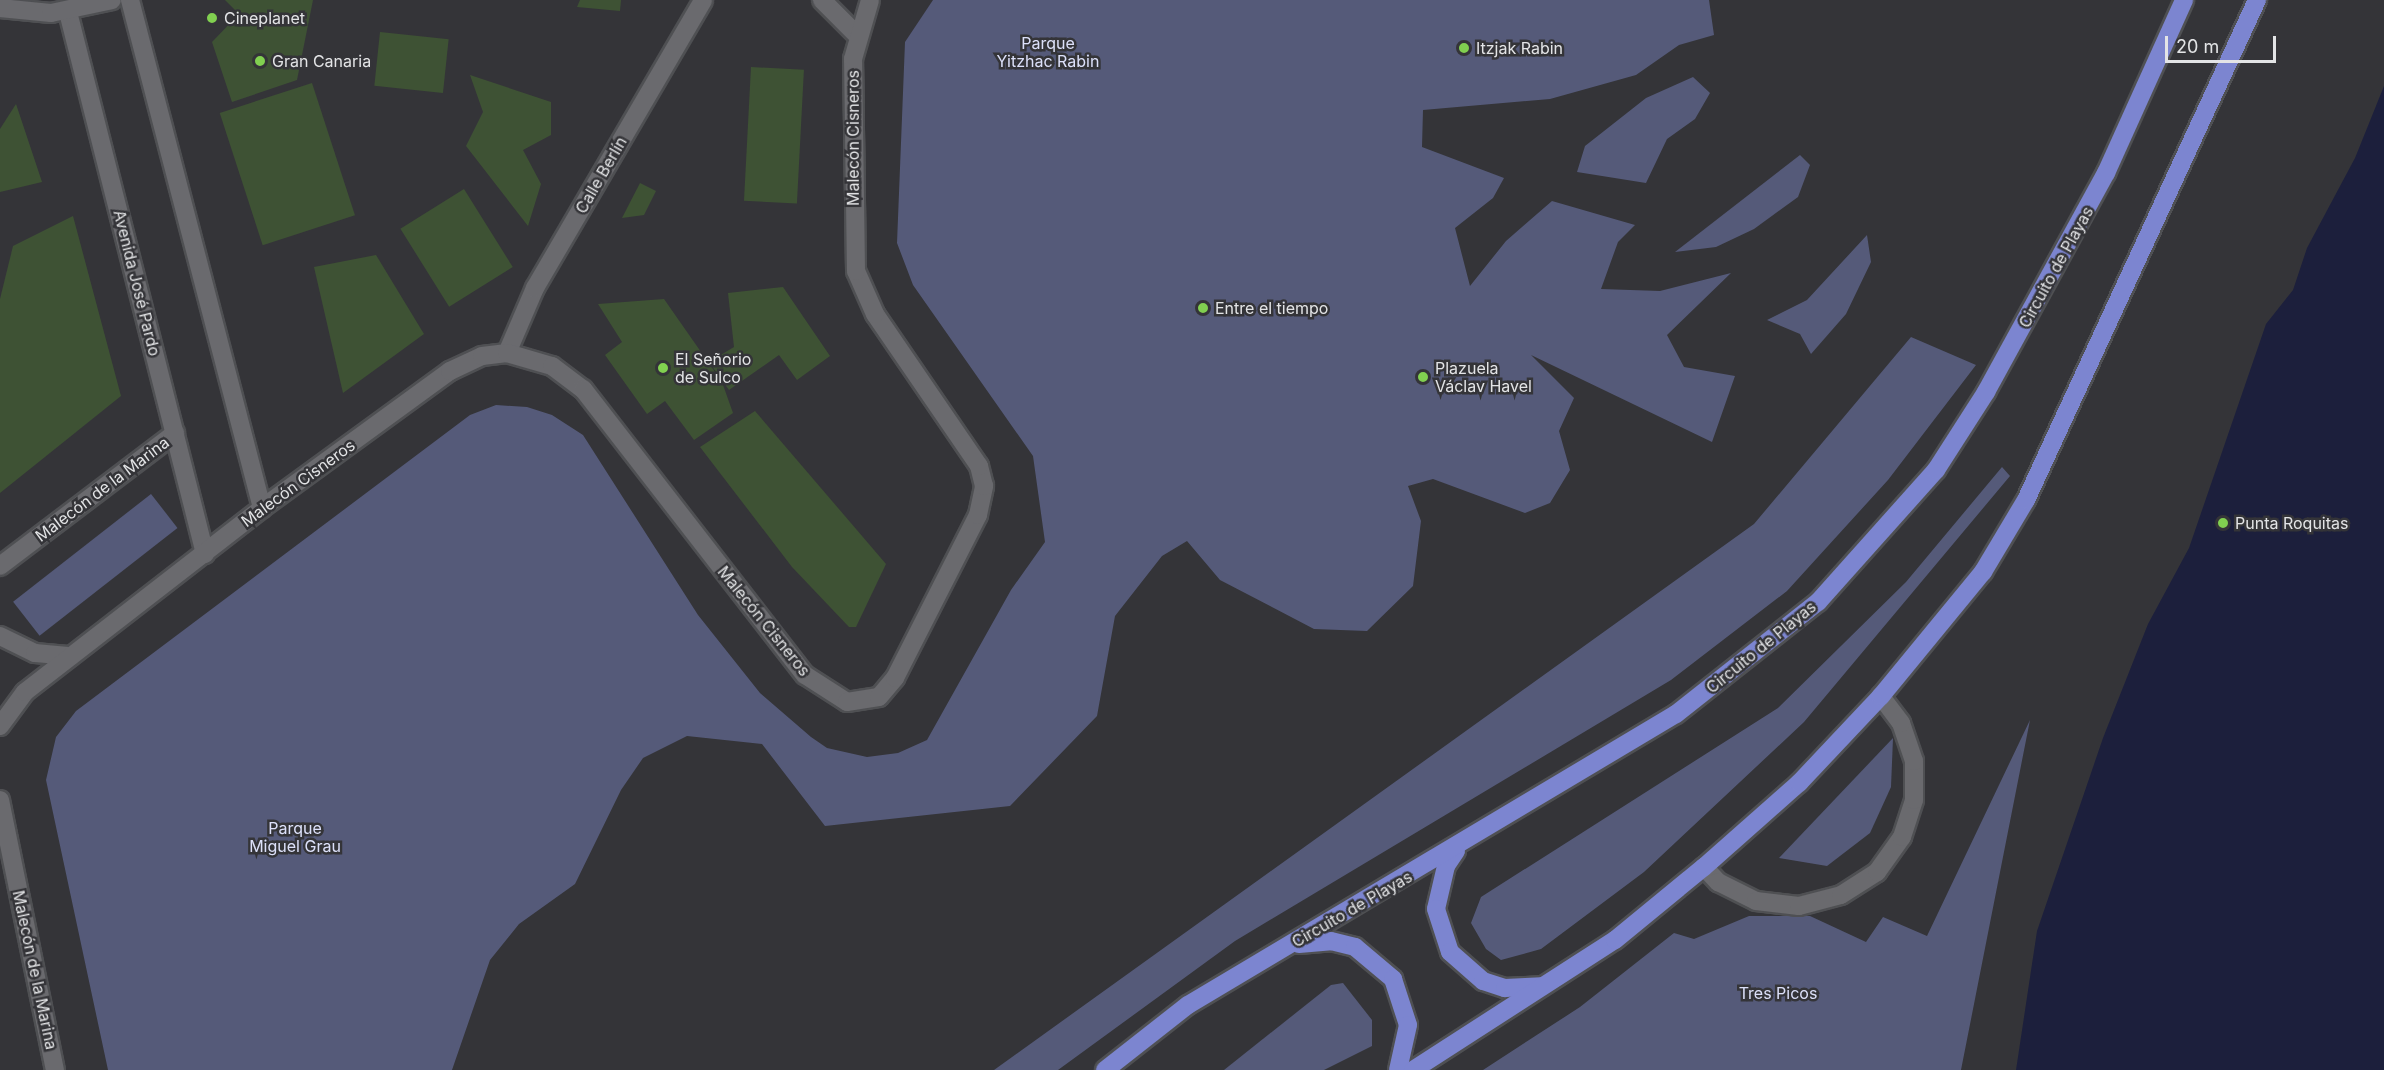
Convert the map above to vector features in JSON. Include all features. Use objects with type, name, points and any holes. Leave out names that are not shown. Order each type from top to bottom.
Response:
[{"type":"highway","name":"Circuito de Playas","points":[[1105,1070],[1188,1005],[1459,847],[1676,714],[1795,625],[1882,535],[1942,460],[2061,262],[2184,0]]},
{"type":"highway","points":[[1413,1070],[1549,984],[1704,867],[1799,783],[1881,696],[1983,572],[2026,500],[2256,0]]},
{"type":"highway","points":[[1459,847],[1446,866],[1436,909],[1450,952],[1465,969],[1494,985],[1528,989],[1549,984]]},
{"type":"highway","points":[[1282,949],[1330,941],[1376,960],[1404,1001],[1408,1025],[1398,1070]]},
{"type":"street","points":[[0,8],[68,12],[112,0]]},
{"type":"street","points":[[130,0],[262,508]]},
{"type":"street","name":"Calle Berlín","points":[[507,353],[535,288],[703,0]]},
{"type":"street","points":[[822,0],[856,34]]},
{"type":"street","name":"Malecón Cisneros","points":[[71,656],[206,554],[262,508],[450,371],[482,356],[507,353],[552,366],[583,389],[805,675],[847,702],[879,697],[895,678],[978,514],[984,486],[979,466],[875,314],[856,271],[856,34],[870,0]]},
{"type":"street","name":"Avenida José Pardo","points":[[68,12],[206,554]]},
{"type":"street","name":"Malecón de la Marina","points":[[0,566],[175,433]]},
{"type":"street","points":[[0,636],[34,653],[71,656]]},
{"type":"street","points":[[0,723],[20,696],[71,656]]},
{"type":"street","points":[[1704,867],[1718,882],[1756,901],[1799,906],[1841,896],[1877,872],[1902,837],[1914,800],[1914,760],[1901,723],[1881,696]]},
{"type":"street","name":"Malecón de la Marina","points":[[0,800],[55,1070]]},
{"type":"green space","points":[[933,0],[1709,0],[1714,35],[1679,45],[1636,75],[1550,99],[1423,110],[1422,147],[1504,178],[1493,198],[1455,228],[1470,286],[1506,241],[1552,201],[1635,225],[1618,242],[1601,289],[1660,291],[1731,273],[1667,335],[1684,367],[1735,376],[1712,442],[1531,355],[1574,398],[1559,431],[1570,470],[1550,503],[1525,513],[1433,479],[1408,486],[1421,521],[1413,586],[1367,631],[1314,629],[1220,580],[1187,541],[1162,556],[1115,616],[1097,716],[1010,806],[825,826],[762,744],[687,736],[643,758],[621,790],[575,884],[519,924],[490,960],[452,1070],[108,1070],[46,780],[56,737],[76,711],[470,415],[496,405],[527,407],[552,415],[583,435],[698,615],[760,693],[811,737],[827,748],[867,757],[898,753],[927,740],[1011,590],[1045,542],[1033,456],[913,285],[897,243],[905,42]]},
{"type":"green space","points":[[1693,77],[1710,93],[1695,119],[1667,139],[1646,183],[1577,172],[1585,146],[1646,98]]},
{"type":"green space","points":[[1800,155],[1810,165],[1798,197],[1754,229],[1716,247],[1675,252]]},
{"type":"green space","points":[[1867,235],[1871,262],[1846,314],[1811,354],[1800,334],[1767,320],[1807,300]]},
{"type":"green space","points":[[1911,337],[1976,365],[1888,480],[1787,591],[1671,680],[1235,941],[1058,1070],[994,1070],[1754,524]]},
{"type":"green space","points":[[2002,467],[2010,476],[1804,722],[1644,872],[1541,949],[1501,960],[1486,949],[1471,923],[1481,897],[1778,708],[1906,582]]},
{"type":"green space","points":[[151,494],[177,528],[40,636],[13,602]]},
{"type":"green space","name":"Tres Picos","points":[[2030,720],[1961,1070],[1483,1070],[1580,1007],[1674,933],[1694,939],[1749,916],[1810,916],[1866,942],[1883,917],[1927,936]]},
{"type":"green space","points":[[1893,738],[1891,787],[1870,833],[1827,866],[1779,858]]},
{"type":"green space","points":[[1343,983],[1372,1020],[1372,1046],[1324,1070],[1224,1070],[1331,985]]},
{"type":"shaded area","points":[[2384,86],[2384,1070],[2016,1070],[2037,931],[2103,738],[2148,624],[2189,548],[2266,324],[2293,290],[2307,248],[2355,158]]},
{"type":"building","name":"Gran Canaria","points":[[225,0],[313,0],[297,80],[232,102],[212,42],[239,14]]},
{"type":"building","points":[[580,0],[621,0],[620,11],[577,7]]},
{"type":"building","points":[[380,32],[449,39],[443,93],[374,86]]},
{"type":"building","points":[[751,67],[804,70],[797,204],[744,201]]},
{"type":"building","points":[[470,75],[551,102],[551,135],[523,150],[541,184],[528,226],[466,146],[483,112]]},
{"type":"building","points":[[312,83],[355,215],[263,245],[220,113]]},
{"type":"building","points":[[16,104],[42,182],[0,192],[0,129]]},
{"type":"building","points":[[640,183],[656,191],[644,215],[622,218]]},
{"type":"building","points":[[464,189],[513,267],[449,307],[400,229]]},
{"type":"building","points":[[73,216],[121,396],[0,493],[0,299],[13,246]]},
{"type":"building","points":[[376,255],[424,334],[343,393],[314,267]]},
{"type":"building","points":[[783,287],[830,356],[797,380],[779,355],[729,390],[709,362],[734,347],[728,293]]},
{"type":"building","name":"El Señorio de Sulco","points":[[664,299],[722,382],[733,413],[694,440],[665,401],[647,414],[605,355],[622,342],[598,304]]},
{"type":"building","points":[[755,411],[886,564],[856,627],[849,627],[792,567],[700,447]]},
{"type":"place","name":"Cineplanet","points":[[212,18]]},
{"type":"place","name":"Itzjak Rabin","points":[[1464,48]]},
{"type":"place","name":"Gran Canaria","points":[[260,61]]},
{"type":"place","name":"Entre el tiempo","points":[[1203,308]]},
{"type":"place","name":"El Señorio de Sulco","points":[[663,368]]},
{"type":"place","name":"Plazuela Václav Havel","points":[[1423,377]]},
{"type":"place","name":"Punta Roquitas","points":[[2223,523]]},
{"type":"park label","name":"Parque Yitzhac Rabin","points":[[1048,52]]},
{"type":"park label","name":"Parque Miguel Grau","points":[[295,837]]}]
